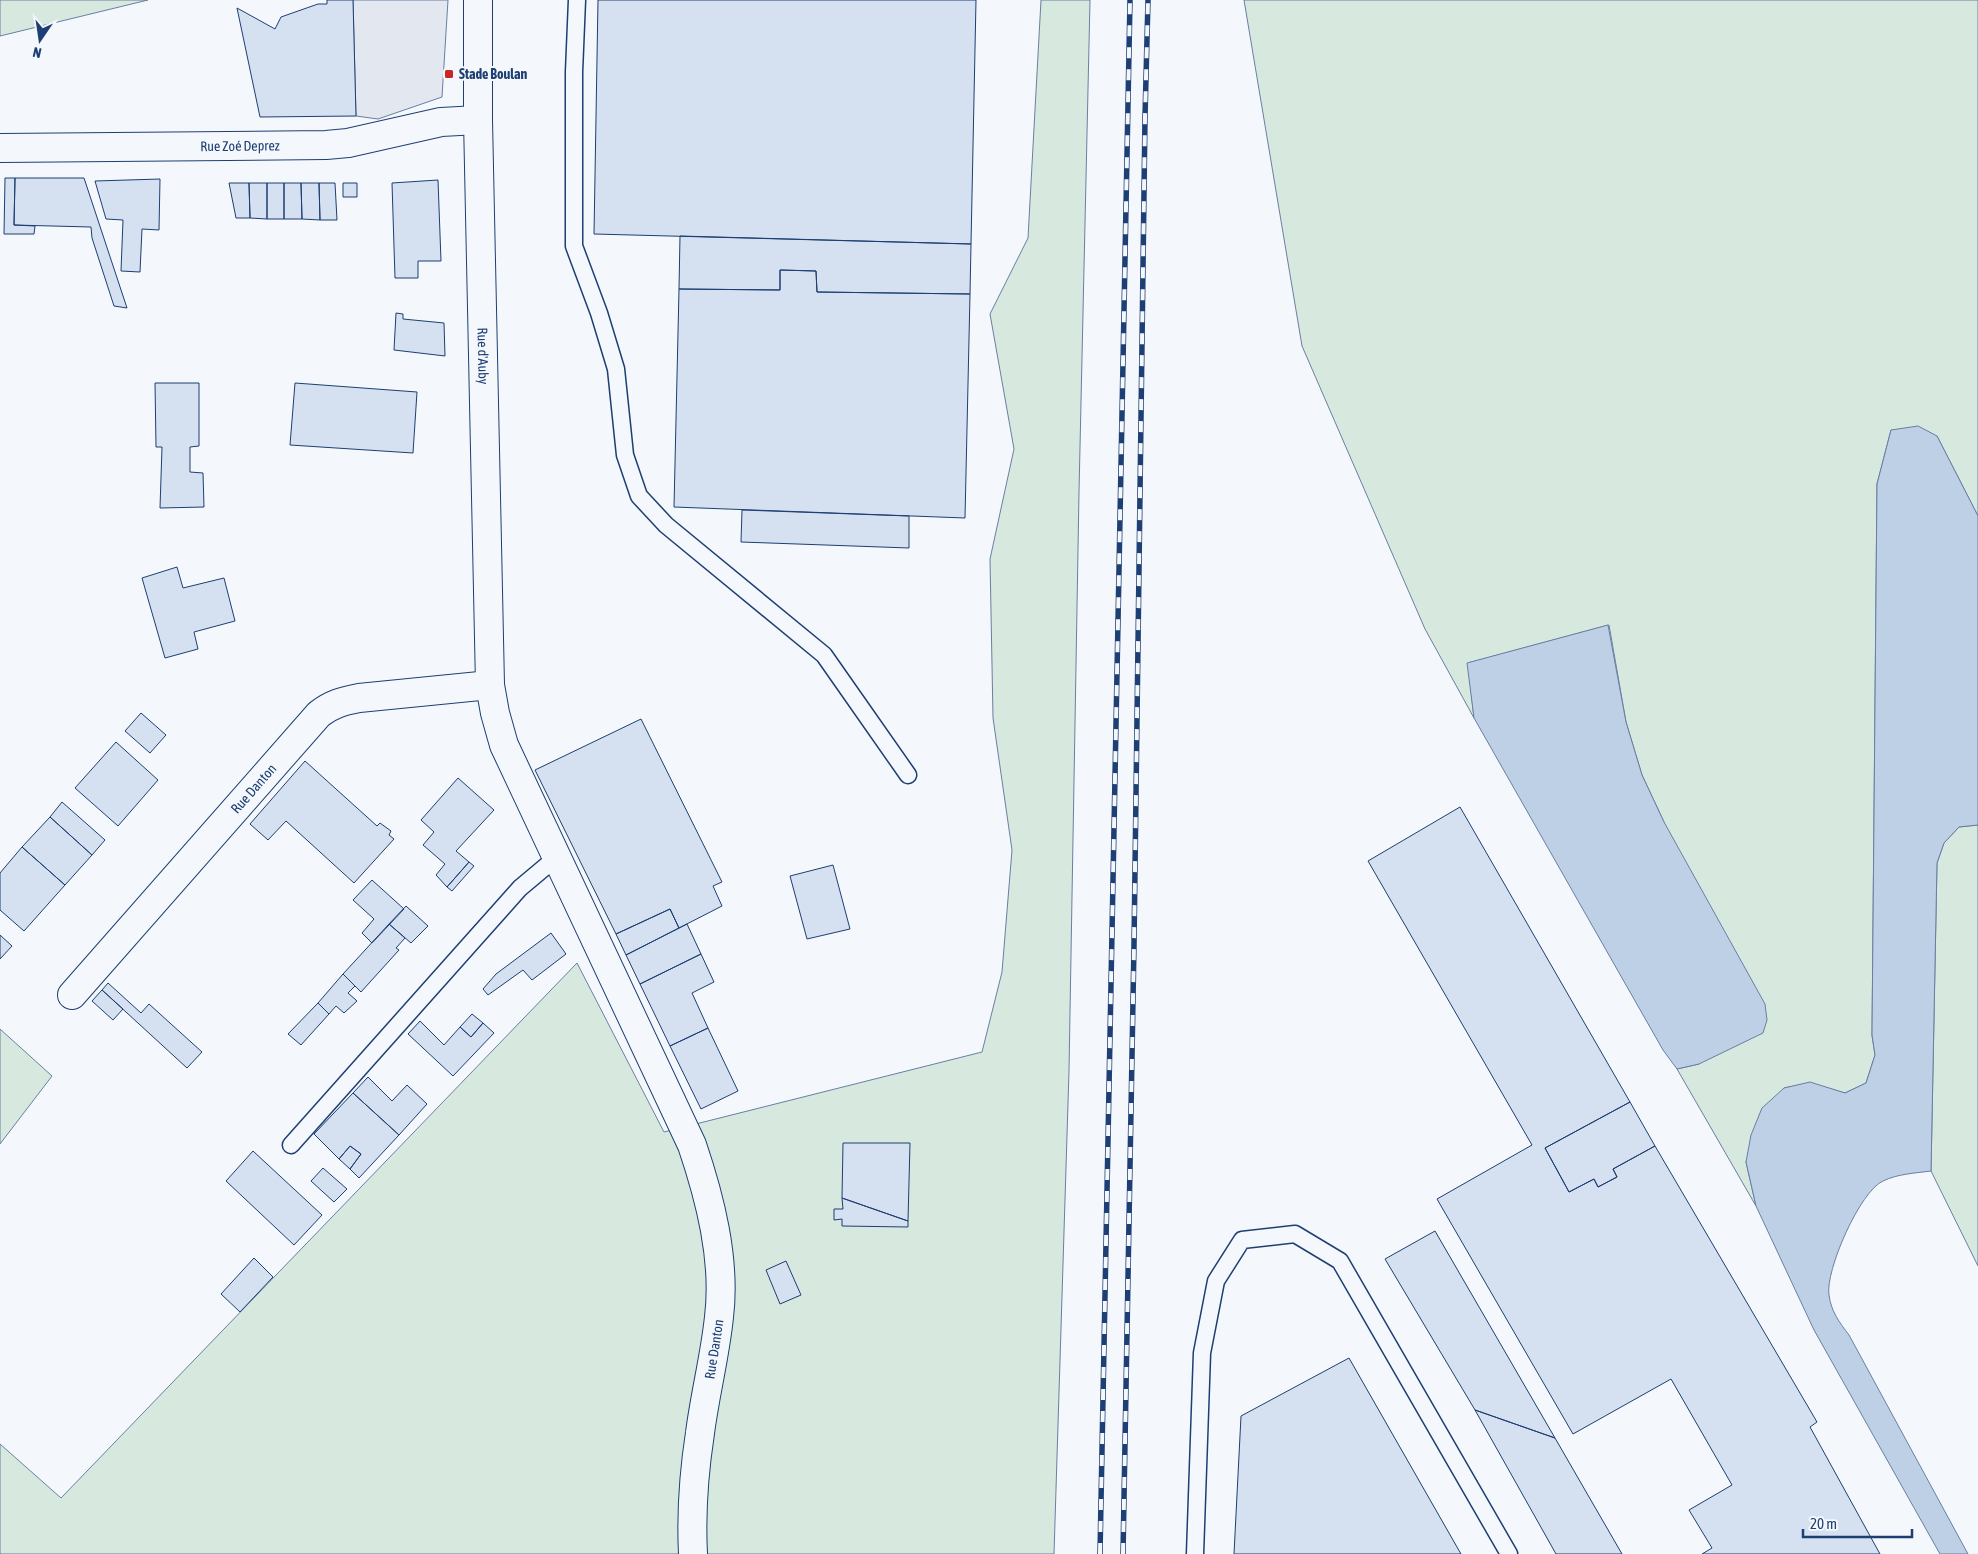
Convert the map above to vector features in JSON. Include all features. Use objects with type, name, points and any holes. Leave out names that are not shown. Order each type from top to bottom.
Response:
[{"type":"street","name":"Rue d'Auby","points":[[478,0],[478,120],[490,685],[504,745],[557,857]]},
{"type":"street","name":"Rue Zoé Deprez","points":[[0,148],[326,145],[348,143],[441,122],[478,120]]},
{"type":"street","name":"Rue Danton","points":[[72,995],[319,714],[329,706],[344,700],[359,698],[490,685]]},
{"type":"street","name":"Rue Danton","points":[[557,857],[692,1145],[714,1228],[720,1294],[718,1324],[697,1455],[693,1516],[693,1554]]},
{"type":"lane","points":[[577,0],[574,72],[574,246],[600,313],[616,369],[625,455],[639,496],[666,525],[824,655],[908,776]]},
{"type":"lane","points":[[291,1145],[520,888],[557,857]]},
{"type":"lane","points":[[1195,1554],[1202,1353],[1216,1281],[1242,1240],[1295,1234],[1340,1261],[1509,1554]]},
{"type":"shaded area","points":[[0,0],[148,0],[0,36]]},
{"type":"shaded area","points":[[353,0],[448,0],[442,97],[378,119],[356,116]]},
{"type":"shaded area","points":[[1041,0],[1090,0],[1069,1071],[1054,1554],[0,1554],[0,1444],[61,1498],[577,963],[664,1132],[982,1052],[1002,972],[1012,850],[993,718],[990,559],[1014,449],[990,314],[1028,238]]},
{"type":"shaded area","points":[[1244,0],[1978,0],[1978,516],[1937,436],[1891,430],[1877,484],[1872,1035],[1875,1055],[1866,1083],[1845,1093],[1810,1083],[1784,1088],[1746,1162],[1756,1206],[1677,1069],[1699,1064],[1664,822],[1642,775],[1626,722],[1609,625],[1468,663],[1474,718],[1425,629],[1302,346]]},
{"type":"shaded area","points":[[1978,825],[1978,1266],[1931,1171],[1937,863],[1944,843],[1959,827]]},
{"type":"shaded area","points":[[0,1029],[52,1076],[0,1144]]},
{"type":"water","points":[[1918,426],[1937,436],[1978,516],[1978,825],[1959,827],[1944,843],[1937,863],[1931,1171],[1907,1174],[1883,1181],[1864,1200],[1838,1251],[1829,1284],[1829,1295],[1836,1316],[1849,1335],[1968,1554],[1940,1554],[1814,1330],[1756,1206],[1746,1162],[1751,1135],[1762,1108],[1784,1088],[1810,1082],[1845,1093],[1866,1083],[1875,1055],[1872,1035],[1877,484],[1891,430]]},
{"type":"water","points":[[1608,625],[1626,722],[1642,775],[1664,822],[1765,1004],[1767,1020],[1763,1033],[1699,1064],[1677,1069],[1663,1050],[1474,718],[1467,663]]},
{"type":"building","points":[[327,0],[353,0],[356,116],[260,117],[237,8],[275,29],[281,17],[318,4],[327,4]]},
{"type":"building","points":[[598,0],[976,0],[971,244],[594,234]]},
{"type":"building","points":[[5,178],[15,178],[14,225],[35,226],[34,234],[4,234]]},
{"type":"building","points":[[15,178],[84,178],[127,308],[114,306],[92,238],[91,227],[14,225]]},
{"type":"building","points":[[160,179],[159,230],[142,229],[140,272],[121,271],[123,220],[106,219],[95,181]]},
{"type":"building","points":[[438,180],[441,261],[418,261],[418,278],[395,278],[392,183]]},
{"type":"building","points":[[229,183],[249,183],[250,218],[236,218]]},
{"type":"building","points":[[249,183],[267,183],[267,219],[250,218]]},
{"type":"building","points":[[267,183],[284,183],[284,219],[267,219]]},
{"type":"building","points":[[284,183],[301,183],[302,219],[284,219]]},
{"type":"building","points":[[301,183],[319,183],[320,220],[302,219]]},
{"type":"building","points":[[319,183],[335,183],[337,220],[320,220]]},
{"type":"building","points":[[343,183],[357,183],[357,197],[343,197]]},
{"type":"building","points":[[680,236],[971,244],[970,294],[817,292],[816,271],[780,270],[780,290],[679,289]]},
{"type":"building","points":[[780,270],[816,271],[817,292],[970,294],[965,518],[674,507],[679,289],[780,290]]},
{"type":"building","points":[[396,313],[403,314],[403,319],[444,323],[445,356],[394,350]]},
{"type":"building","points":[[155,383],[199,383],[199,446],[190,447],[190,472],[203,473],[204,507],[160,508],[162,447],[156,447]]},
{"type":"building","points":[[295,383],[417,392],[413,453],[290,445]]},
{"type":"building","points":[[742,510],[909,516],[909,548],[741,542]]},
{"type":"building","points":[[177,567],[183,588],[224,578],[235,621],[194,632],[198,649],[165,658],[142,578]]},
{"type":"building","points":[[141,713],[166,735],[150,753],[125,731]]},
{"type":"building","points":[[641,719],[722,882],[713,886],[722,906],[679,928],[670,909],[616,934],[535,770]]},
{"type":"building","points":[[116,742],[158,780],[118,826],[75,788]]},
{"type":"building","points":[[305,761],[377,826],[380,823],[391,831],[389,835],[394,839],[354,883],[286,821],[268,840],[250,824]]},
{"type":"building","points":[[458,778],[494,810],[456,851],[469,862],[447,887],[436,875],[445,864],[423,845],[434,832],[421,820]]},
{"type":"building","points":[[62,802],[105,840],[92,855],[50,817]]},
{"type":"building","points":[[1460,807],[1630,1102],[1545,1148],[1569,1192],[1594,1179],[1598,1187],[1617,1177],[1613,1169],[1655,1146],[1817,1422],[1810,1427],[1880,1554],[1702,1554],[1712,1548],[1689,1510],[1732,1485],[1671,1379],[1573,1434],[1437,1199],[1532,1145],[1368,861]]},
{"type":"building","points":[[50,817],[92,855],[65,885],[22,847]]},
{"type":"building","points":[[22,847],[65,885],[24,931],[0,910],[0,873]]},
{"type":"building","points":[[469,862],[474,866],[452,891],[447,887]]},
{"type":"building","points":[[833,865],[850,929],[807,939],[790,876]]},
{"type":"building","points":[[372,880],[404,909],[372,943],[362,933],[374,919],[353,900]]},
{"type":"building","points":[[406,906],[428,926],[411,943],[389,924]]},
{"type":"building","points":[[670,909],[679,928],[626,955],[616,934]]},
{"type":"building","points":[[389,924],[405,938],[396,948],[399,950],[361,992],[343,974]]},
{"type":"building","points":[[687,924],[701,954],[640,984],[626,955]]},
{"type":"building","points":[[551,933],[566,954],[532,980],[523,970],[488,995],[483,989],[496,974]]},
{"type":"building","points":[[0,935],[12,946],[0,959]]},
{"type":"building","points":[[701,954],[714,982],[692,993],[708,1028],[670,1046],[640,984]]},
{"type":"building","points":[[343,974],[355,986],[348,993],[357,1001],[344,1013],[336,1006],[329,1014],[318,1003]]},
{"type":"building","points":[[108,983],[141,1013],[149,1004],[202,1052],[187,1068],[102,990]]},
{"type":"building","points":[[102,990],[123,1009],[113,1020],[92,1001]]},
{"type":"building","points":[[318,1003],[329,1014],[301,1045],[288,1034]]},
{"type":"building","points":[[472,1014],[483,1023],[471,1037],[460,1027]]},
{"type":"building","points":[[420,1021],[444,1045],[460,1027],[471,1037],[483,1023],[494,1033],[453,1076],[408,1034]]},
{"type":"building","points":[[708,1028],[738,1091],[701,1109],[670,1046]]},
{"type":"building","points":[[368,1077],[392,1101],[407,1085],[427,1104],[399,1135],[353,1093]]},
{"type":"building","points":[[353,1093],[399,1135],[359,1178],[350,1169],[361,1154],[350,1146],[339,1159],[314,1134]]},
{"type":"building","points":[[1630,1102],[1655,1146],[1613,1169],[1617,1177],[1598,1187],[1594,1179],[1569,1192],[1545,1148]]},
{"type":"building","points":[[843,1143],[910,1143],[908,1221],[842,1198]]},
{"type":"building","points":[[350,1146],[361,1154],[350,1169],[339,1159]]},
{"type":"building","points":[[253,1151],[322,1215],[294,1245],[226,1181]]},
{"type":"building","points":[[323,1168],[347,1189],[334,1202],[311,1181]]},
{"type":"building","points":[[842,1198],[908,1221],[908,1227],[842,1226],[842,1219],[834,1220],[834,1209],[843,1209]]},
{"type":"building","points":[[1435,1231],[1555,1438],[1475,1410],[1385,1259]]},
{"type":"building","points":[[254,1258],[273,1277],[240,1312],[221,1294]]},
{"type":"building","points":[[786,1261],[801,1295],[780,1304],[766,1270]]},
{"type":"building","points":[[1349,1358],[1461,1554],[1234,1554],[1241,1416]]},
{"type":"building","points":[[1475,1410],[1555,1438],[1622,1554],[1556,1554]]},
{"type":"railway","points":[[1100,1554],[1130,0]]},
{"type":"railway","points":[[1123,1554],[1148,0]]},
{"type":"place","name":"Stade Boulan","points":[[449,74]]}]
